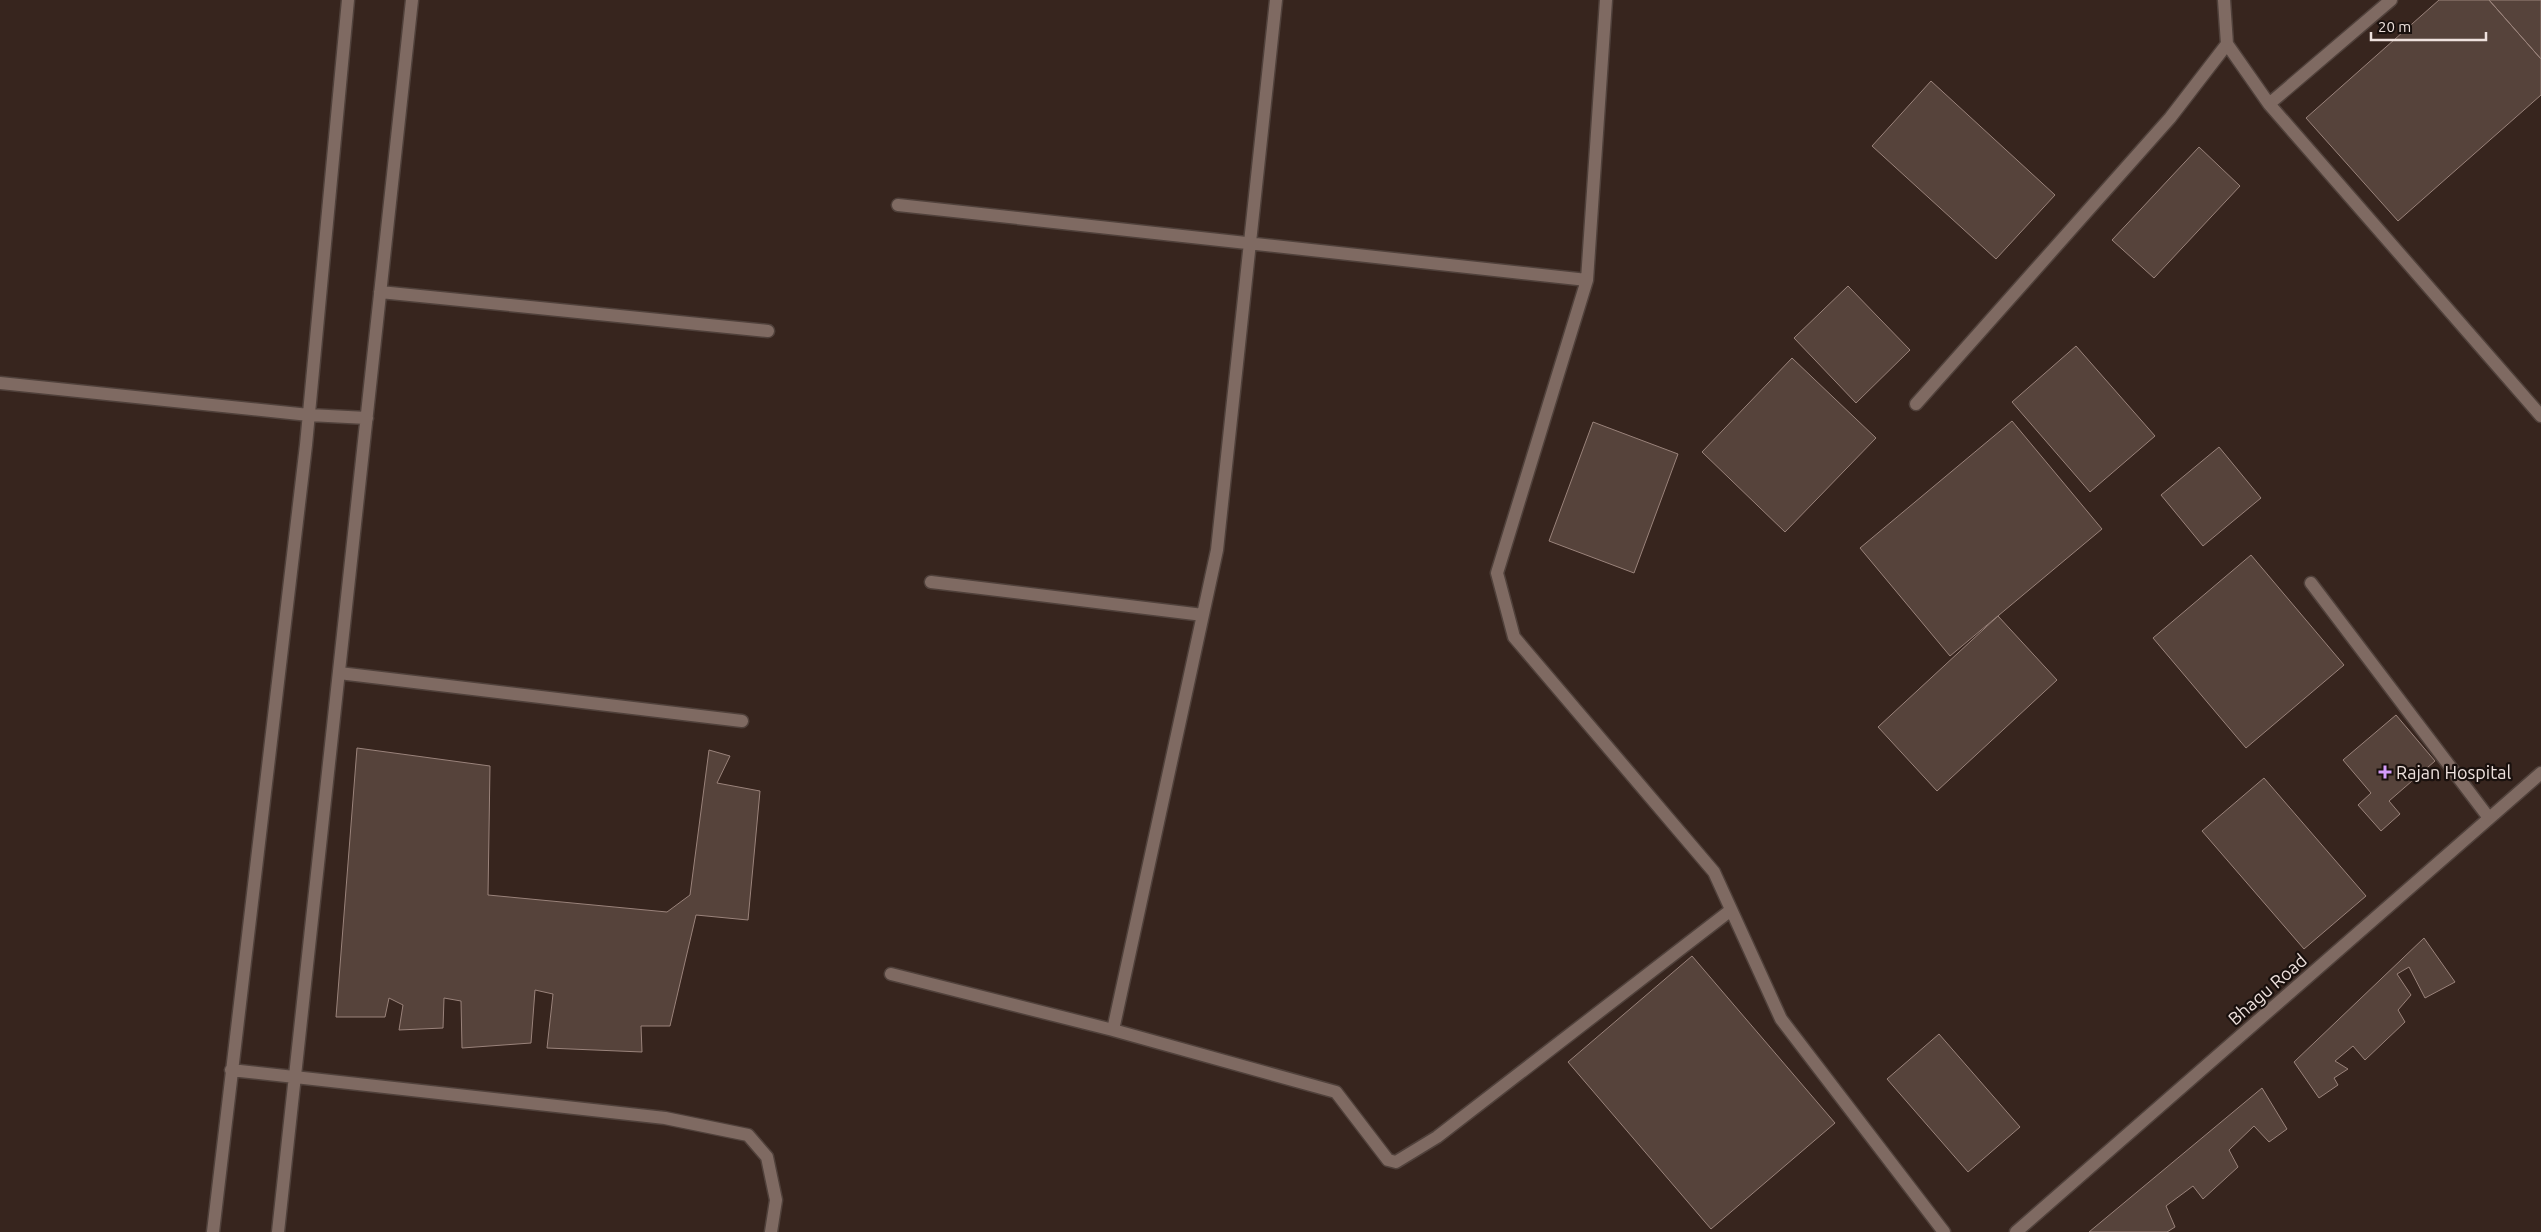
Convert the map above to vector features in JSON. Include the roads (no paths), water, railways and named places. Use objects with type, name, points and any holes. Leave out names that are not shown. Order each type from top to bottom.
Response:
[{"type":"street","points":[[213,1232],[309,415],[348,0]]},
{"type":"street","points":[[278,1232],[412,0]]},
{"type":"street","points":[[1113,1030],[1217,550],[1276,0]]},
{"type":"street","points":[[1606,0],[1587,280],[1497,573],[1514,637],[1714,872],[1781,1019],[1944,1232]]},
{"type":"street","points":[[2224,0],[2227,44],[2269,104],[2541,416]]},
{"type":"street","points":[[2269,104],[2391,0]]},
{"type":"street","points":[[1916,404],[2170,118],[2227,44]]},
{"type":"street","points":[[898,205],[1587,280]]},
{"type":"street","points":[[380,292],[768,331]]},
{"type":"street","points":[[0,383],[309,415],[367,418]]},
{"type":"street","points":[[930,582],[1204,615]]},
{"type":"street","points":[[2311,583],[2489,818]]},
{"type":"street","points":[[339,673],[742,721]]},
{"type":"street","name":"Bhagu Road","points":[[2016,1232],[2541,773]]},
{"type":"street","points":[[891,974],[1113,1030],[1336,1092],[1388,1160],[1396,1162],[1437,1137],[1731,910]]},
{"type":"street","points":[[231,1070],[665,1118],[748,1135],[767,1157],[776,1200],[771,1232]]},
{"type":"place","name":"Rajan Hospital","points":[[2385,772]]}]
